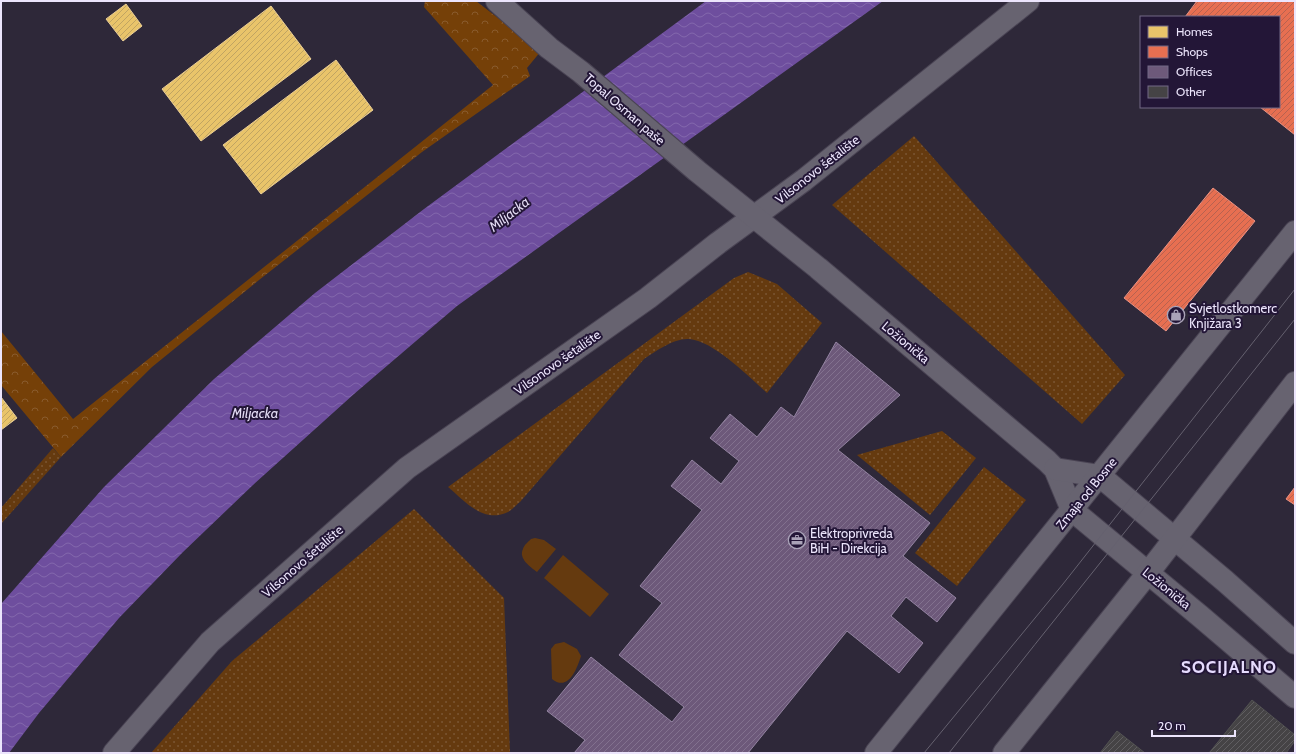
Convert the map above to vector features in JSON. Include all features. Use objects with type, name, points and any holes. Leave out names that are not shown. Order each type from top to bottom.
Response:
[{"type":"street","name":"Topal Osman paše","points":[[497,1],[549,48],[581,72],[754,217]]},
{"type":"street","name":"Vilsonovo šetalište","points":[[114,753],[210,642],[407,468],[648,298],[822,165],[1028,1]]},
{"type":"street","name":"Ložionička","points":[[754,217],[818,268],[1055,469],[1072,510],[1295,697]]},
{"type":"street","name":"Zmaja od Bosne","points":[[876,753],[1295,232]]},
{"type":"street","points":[[1004,753],[1175,539],[1295,383]]},
{"type":"street","points":[[1055,469],[1100,476],[1295,643]]},
{"type":"shaded area","points":[[914,136],[1125,375],[1082,424],[832,205]]},
{"type":"shaded area","points":[[748,272],[777,284],[822,323],[767,393],[720,352],[699,341],[683,339],[665,346],[644,359],[520,502],[510,511],[499,515],[483,513],[468,504],[448,487],[734,278]]},
{"type":"shaded area","points":[[942,431],[976,458],[930,515],[857,455]]},
{"type":"shaded area","points":[[53,448],[61,457],[1,524],[1,508]]},
{"type":"shaded area","points":[[984,467],[1026,500],[957,586],[915,553]]},
{"type":"shaded area","points":[[414,509],[504,598],[510,753],[151,753],[232,661]]},
{"type":"shaded area","points":[[535,538],[544,540],[556,549],[537,572],[522,556],[526,544],[531,539]]},
{"type":"shaded area","points":[[563,555],[609,594],[590,617],[544,578]]},
{"type":"shaded area","points":[[564,642],[577,649],[581,656],[571,677],[563,683],[552,679],[551,649],[555,644]]},
{"type":"green space","points":[[425,1],[476,1],[541,51],[527,68],[530,76],[422,152],[259,280],[152,367],[61,457],[1,385],[1,331],[73,419],[493,85],[424,7]]},
{"type":"water","name":"Miljacka","points":[[706,1],[883,1],[457,306],[354,394],[253,485],[183,552],[119,618],[39,713],[9,753],[1,753],[1,604],[104,487],[214,379],[315,293],[424,209]]},
{"type":"building: Homes","points":[[126,4],[142,26],[123,41],[106,19]]},
{"type":"building: Homes","points":[[271,6],[311,59],[201,141],[162,89]]},
{"type":"building: Homes","points":[[336,60],[373,110],[261,194],[223,145]]},
{"type":"building: Homes","points":[[1,397],[17,418],[1,430]]},
{"type":"building: Shops","points":[[1197,1],[1295,1],[1295,135],[1261,108],[1280,108],[1280,16],[1186,16]]},
{"type":"building: Shops","points":[[1213,188],[1255,221],[1166,331],[1124,298]]},
{"type":"building: Shops","points":[[1295,487],[1295,505],[1286,499]]},
{"type":"building: Offices","name":"Elektroprivreda BiH - Direkcija","points":[[836,342],[900,395],[838,450],[930,523],[903,556],[956,598],[937,622],[906,597],[891,616],[923,643],[899,673],[847,631],[748,753],[574,753],[585,740],[547,711],[591,657],[672,722],[684,707],[619,655],[662,603],[640,586],[702,510],[671,486],[692,460],[721,484],[739,461],[710,438],[730,414],[757,437],[781,407],[794,417]]},
{"type":"building: Other","name":"SOCIJALNO","points":[[1252,700],[1295,735],[1295,741],[1286,753],[1209,753]]},
{"type":"building: Other","points":[[1117,731],[1145,753],[1100,753]]},
{"type":"tram line","points":[[924,753],[1063,584],[1295,289]]},
{"type":"tram line","points":[[949,753],[1295,319]]},
{"type":"place","name":"Svjetlostkomerc Knjižara 3","points":[[1176,315]]},
{"type":"place","name":"Elektroprivreda BiH - Direkcija","points":[[797,540]]},
{"type":"district","name":"SOCIJALNO","points":[[1229,667]]}]
